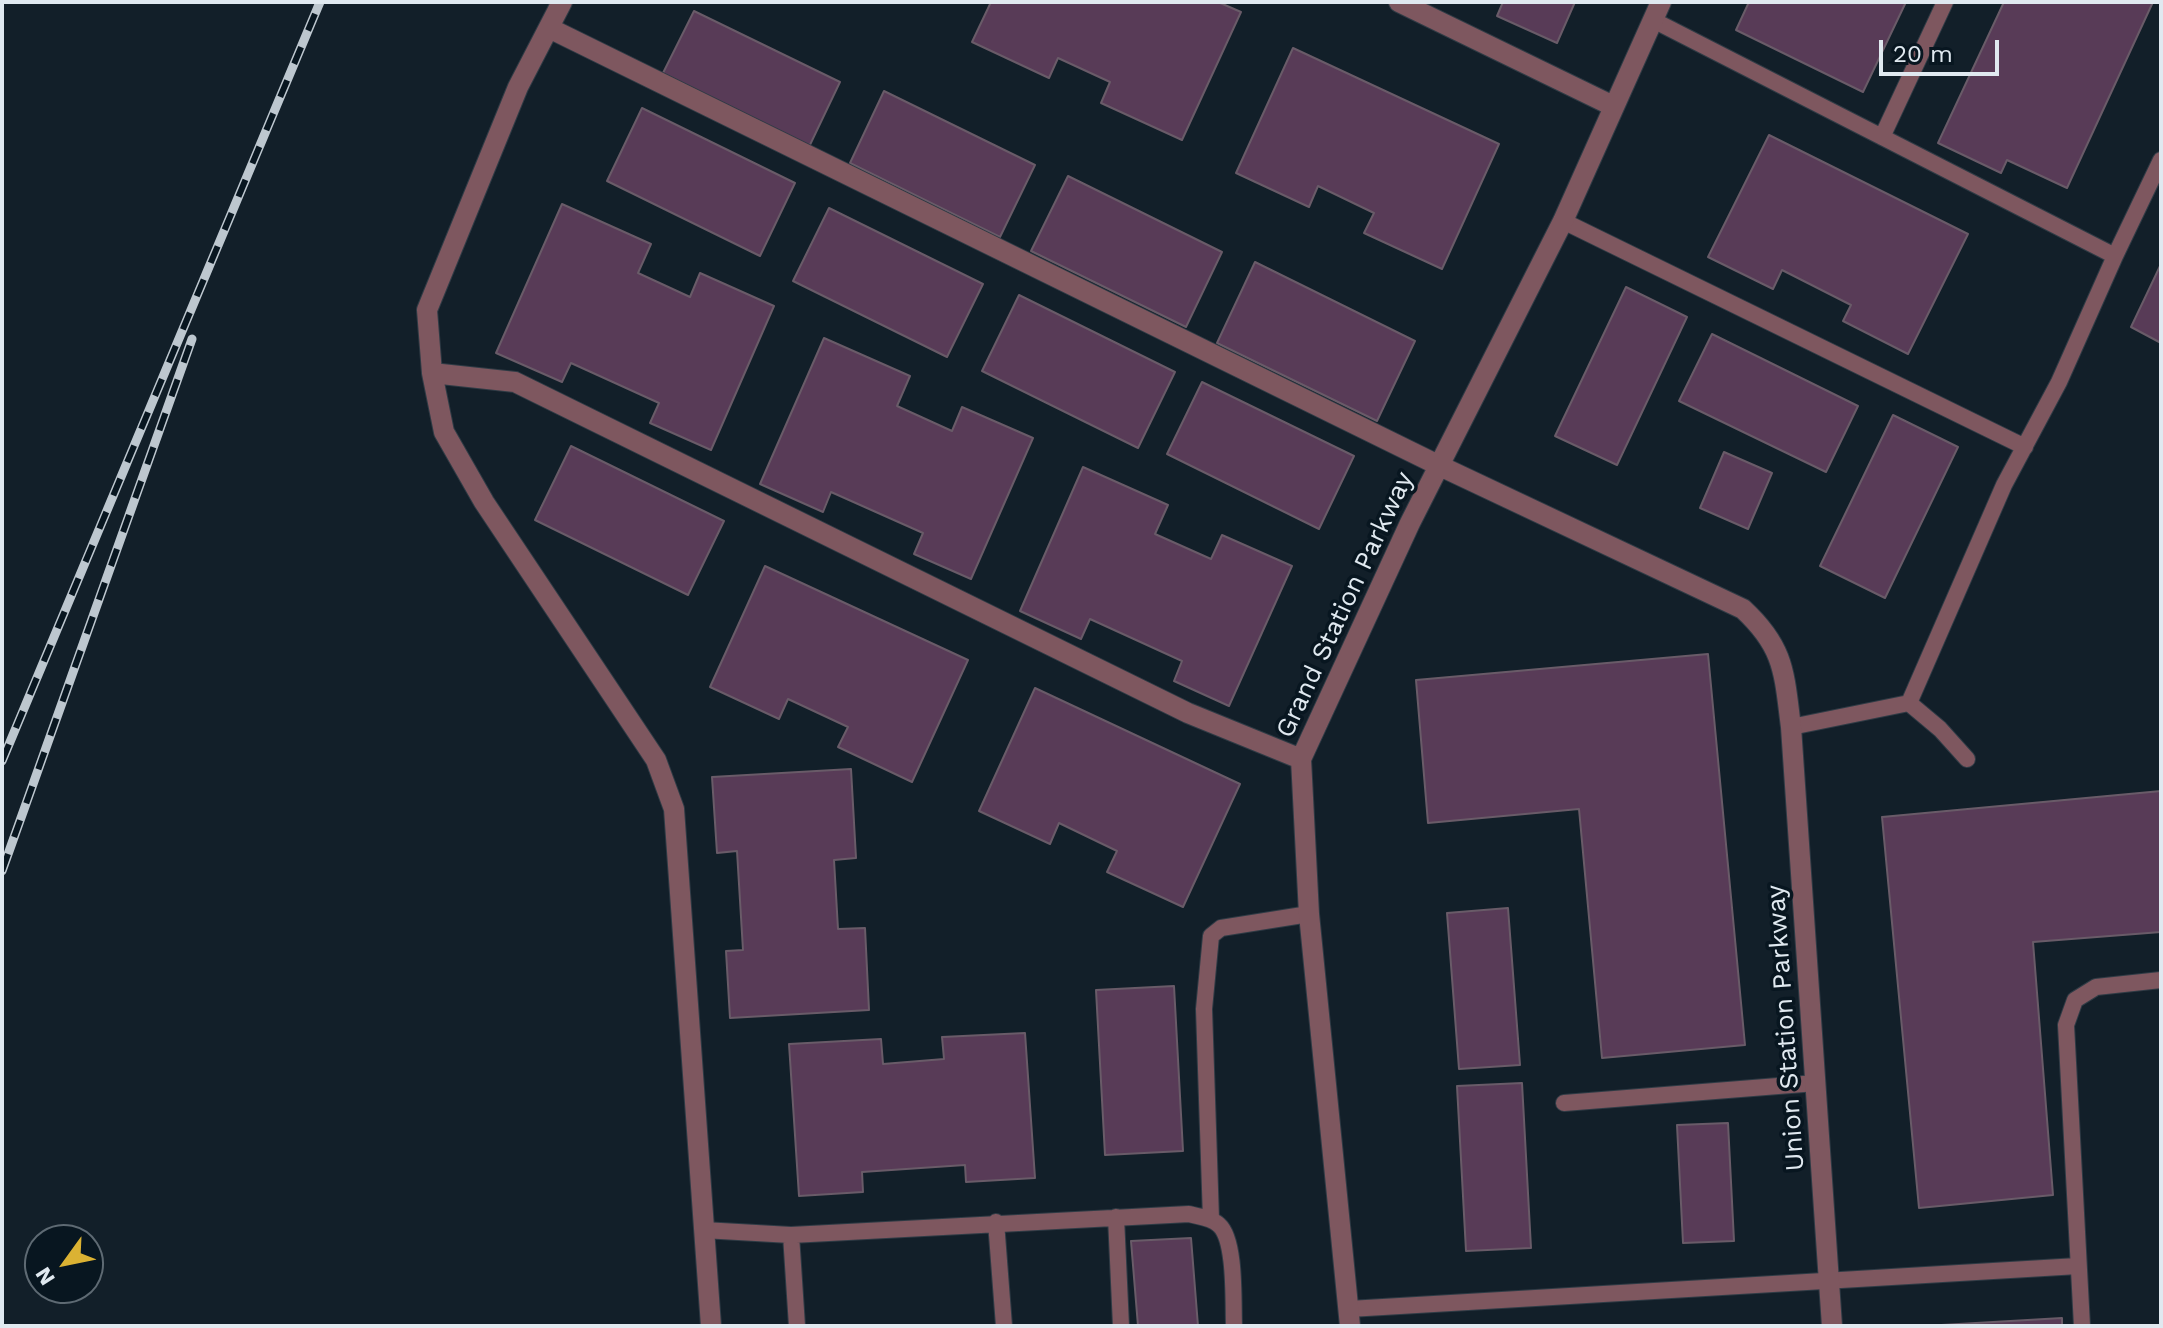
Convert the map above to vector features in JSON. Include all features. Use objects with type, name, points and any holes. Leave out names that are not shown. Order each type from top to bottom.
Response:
[{"type":"street","points":[[562,2],[518,87],[427,310],[432,373],[444,432],[484,502],[656,760],[674,809],[711,1326]]},
{"type":"street","points":[[1399,2],[1613,106]]},
{"type":"street","name":"Grand Station Parkway","points":[[1350,1318],[1309,914],[1301,759],[1440,466],[1563,221],[1657,11]]},
{"type":"street","name":"Union Station Parkway","points":[[549,28],[1440,466],[1743,609],[1766,631],[1783,664],[1791,727],[1832,1326]]},
{"type":"street","points":[[432,373],[515,382],[1188,713],[1301,759]]},
{"type":"lane","points":[[1882,137],[1945,2]]},
{"type":"lane","points":[[1657,11],[1882,137],[2115,256]]},
{"type":"lane","points":[[1909,703],[2025,447],[2059,382],[2161,160]]},
{"type":"lane","points":[[1563,221],[2025,447]]},
{"type":"lane","points":[[1791,727],[1909,703]]},
{"type":"lane","points":[[1909,703],[1940,729],[1967,759]]},
{"type":"lane","points":[[1211,1219],[1204,1009],[1206,949],[1211,936],[1221,928],[1309,914]]},
{"type":"lane","points":[[2082,1326],[2066,1025],[2075,1000],[2096,987],[2161,980]]},
{"type":"lane","points":[[1564,1103],[1816,1083]]},
{"type":"lane","points":[[703,1230],[791,1235],[1189,1214],[1211,1219],[1229,1240],[1234,1326]]},
{"type":"lane","points":[[1116,1217],[1121,1326]]},
{"type":"lane","points":[[996,1222],[1004,1326]]},
{"type":"lane","points":[[791,1235],[797,1326]]},
{"type":"lane","points":[[1350,1318],[1829,1280],[2078,1266]]},
{"type":"building","points":[[991,2],[1218,2],[1241,12],[1182,140],[1101,103],[1110,82],[1058,58],[1049,78],[972,42]]},
{"type":"building","points":[[1503,2],[1575,2],[1557,43],[1497,16]]},
{"type":"building","points":[[1749,2],[1906,2],[1863,92],[1736,30]]},
{"type":"building","points":[[2004,2],[2153,2],[2067,188],[2007,160],[2001,173],[1938,143]]},
{"type":"building","points":[[694,11],[840,82],[808,149],[661,77]]},
{"type":"building","points":[[1293,48],[1499,144],[1442,269],[1364,233],[1374,213],[1318,186],[1309,207],[1236,173]]},
{"type":"building","points":[[884,91],[1035,165],[1000,237],[850,163]]},
{"type":"building","points":[[642,108],[795,183],[760,256],[607,181]]},
{"type":"building","points":[[1769,135],[1968,234],[1908,354],[1843,321],[1851,305],[1782,270],[1773,289],[1708,257]]},
{"type":"building","points":[[1068,176],[1222,252],[1186,327],[1031,251]]},
{"type":"building","points":[[562,204],[651,244],[638,273],[690,297],[700,273],[774,306],[711,450],[650,423],[659,403],[571,363],[562,382],[496,353]]},
{"type":"building","points":[[829,208],[983,284],[947,357],[793,281]]},
{"type":"building","points":[[1255,262],[1415,341],[1377,421],[1217,343]]},
{"type":"building","points":[[2161,264],[2161,343],[2131,327]]},
{"type":"building","points":[[1626,287],[1687,317],[1617,465],[1555,436]]},
{"type":"building","points":[[1019,295],[1175,372],[1138,448],[982,371]]},
{"type":"building","points":[[1712,334],[1858,406],[1826,472],[1679,401]]},
{"type":"building","points":[[824,338],[910,376],[897,406],[952,431],[962,407],[1033,438],[971,579],[914,554],[923,533],[831,492],[823,512],[760,484]]},
{"type":"building","points":[[1202,382],[1354,456],[1319,529],[1167,454]]},
{"type":"building","points":[[1893,415],[1958,447],[1885,598],[1820,566]]},
{"type":"building","points":[[571,446],[724,521],[688,595],[535,520]]},
{"type":"building","points":[[1724,452],[1772,473],[1748,529],[1700,508]]},
{"type":"building","points":[[1083,467],[1168,505],[1155,534],[1211,559],[1222,535],[1292,566],[1229,706],[1174,681],[1182,661],[1090,619],[1081,639],[1020,611]]},
{"type":"building","points":[[765,566],[968,660],[912,782],[838,747],[848,727],[788,699],[779,719],[710,687]]},
{"type":"building","points":[[1708,654],[1745,1045],[1602,1058],[1579,809],[1428,823],[1416,680]]},
{"type":"building","points":[[1035,688],[1240,784],[1183,907],[1107,872],[1117,851],[1059,823],[1050,844],[979,811]]},
{"type":"building","points":[[851,769],[856,858],[834,860],[838,929],[865,928],[869,1010],[730,1018],[726,951],[743,950],[737,851],[717,853],[712,777]]},
{"type":"building","points":[[2161,791],[2161,932],[2033,942],[2053,1195],[1919,1208],[1882,817]]},
{"type":"building","points":[[1508,908],[1520,1065],[1459,1069],[1447,913]]},
{"type":"building","points":[[1174,986],[1183,1151],[1105,1155],[1096,990]]},
{"type":"building","points":[[1025,1033],[1035,1178],[966,1182],[965,1165],[862,1172],[863,1192],[799,1196],[789,1044],[881,1039],[883,1064],[944,1059],[942,1037]]},
{"type":"building","points":[[1522,1083],[1531,1248],[1466,1251],[1457,1086]]},
{"type":"building","points":[[1728,1123],[1734,1241],[1683,1243],[1677,1125]]},
{"type":"building","points":[[1191,1238],[1198,1326],[1138,1326],[1131,1241]]},
{"type":"building","points":[[2062,1318],[2062,1326],[1924,1326]]},
{"type":"railway","points":[[2,761],[320,2]]},
{"type":"railway","points":[[2,871],[192,339]]}]
